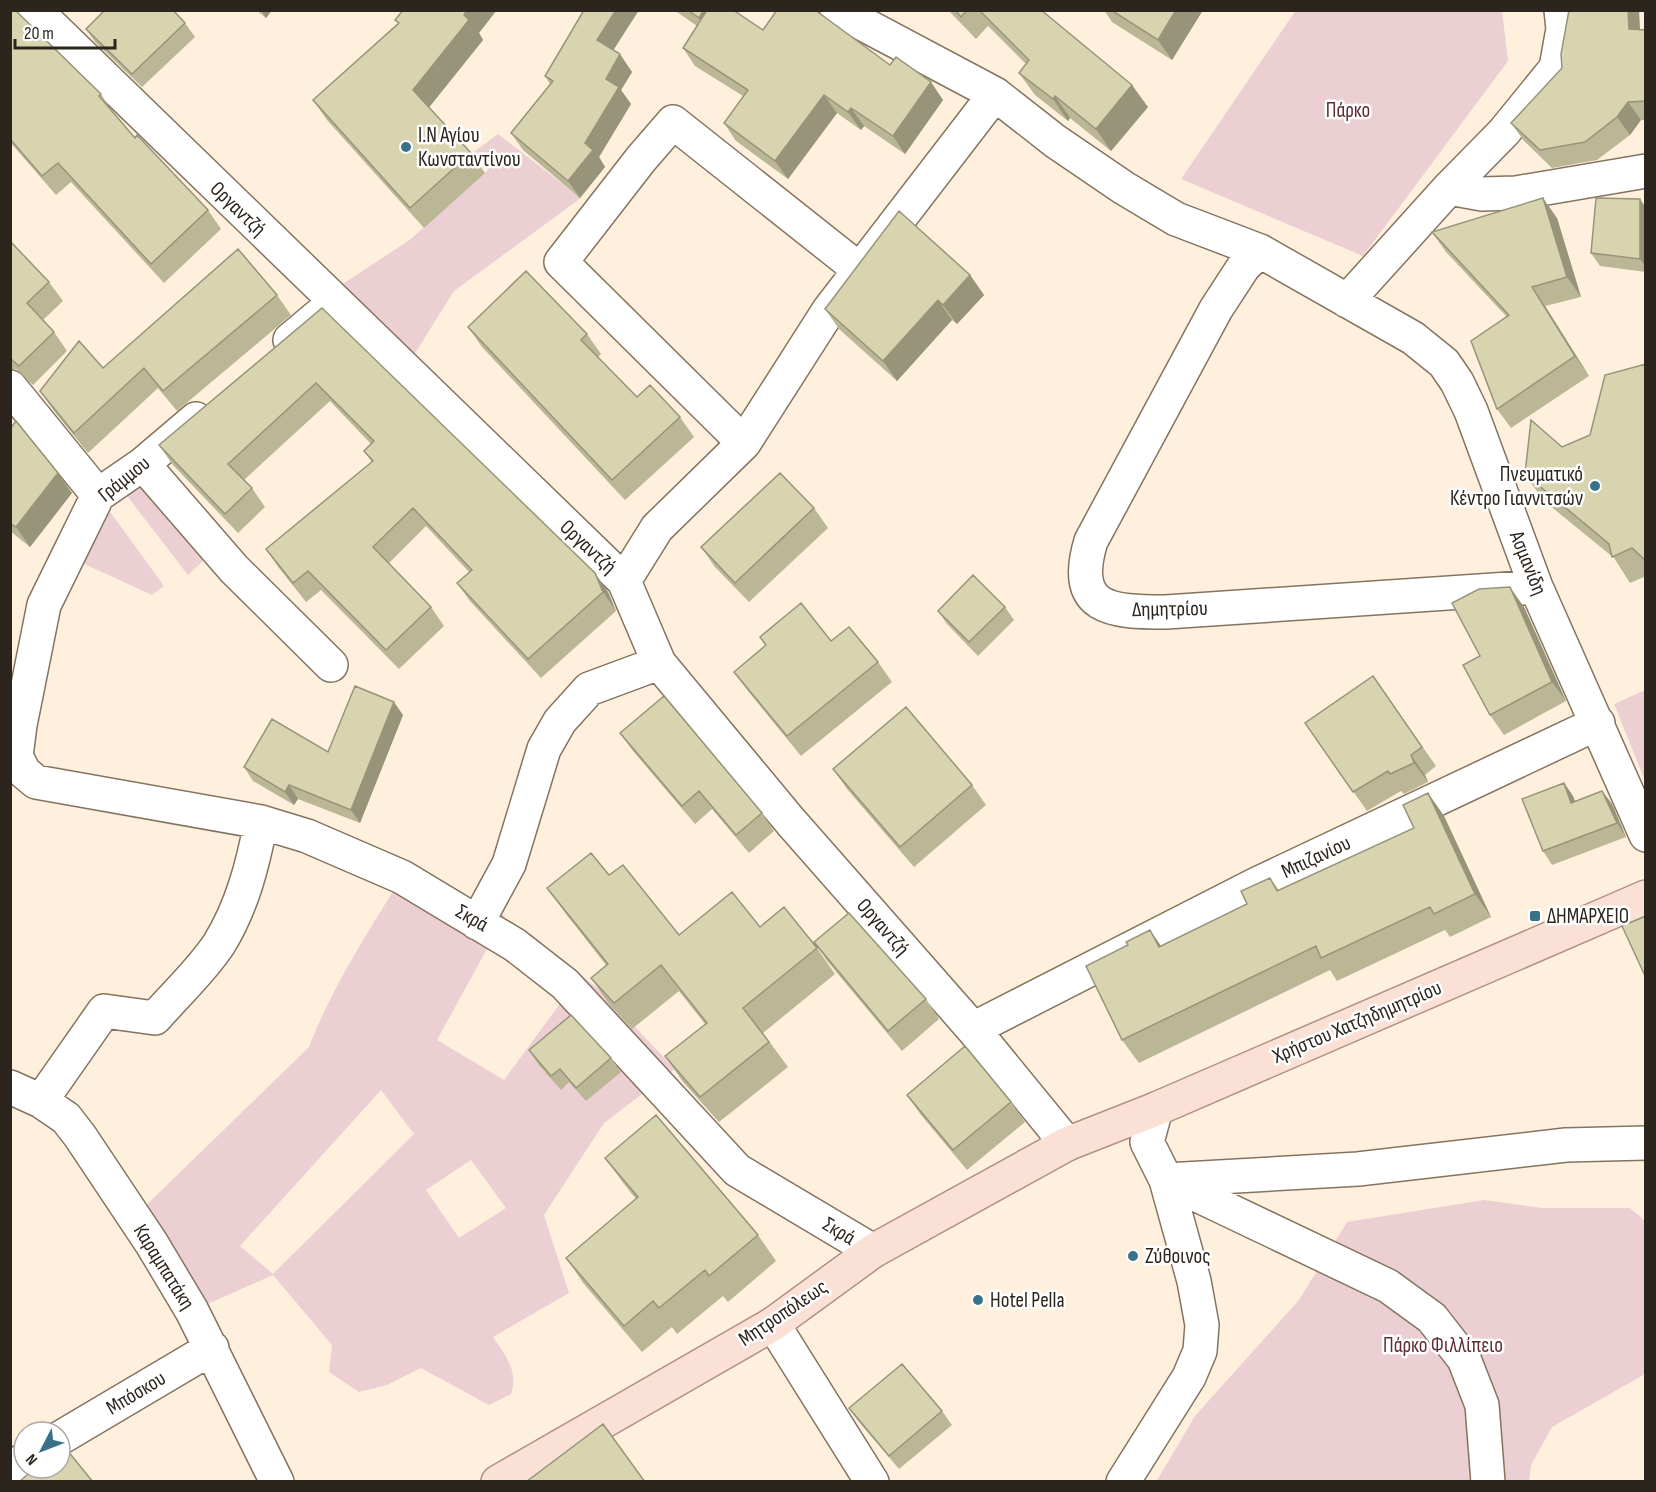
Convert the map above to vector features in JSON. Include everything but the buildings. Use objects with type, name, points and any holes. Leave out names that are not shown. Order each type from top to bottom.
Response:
[{"type":"main road","name":"Χρήστου Χατζηδημητρίου","points":[[1066,1144],[1155,1109],[1646,897]]},
{"type":"main road","name":"Μητροπόλεως","points":[[498,1482],[773,1324],[873,1251],[1066,1144]]},
{"type":"street","name":"Οργαντζή","points":[[35,10],[334,303],[624,581],[659,663],[799,831],[972,1029],[1066,1144]]},
{"type":"street","name":"Ασμανίδη","points":[[837,10],[995,94],[1055,141],[1176,219],[1260,251],[1413,338],[1444,363],[1457,382],[1536,587],[1646,834]]},
{"type":"street","points":[[1347,301],[1449,188],[1504,132],[1556,68],[1563,29],[1561,10]]},
{"type":"street","points":[[624,581],[657,528],[744,442],[829,310],[995,94]]},
{"type":"street","points":[[744,442],[561,262],[641,159],[673,122],[861,271]]},
{"type":"street","points":[[1449,188],[1482,194],[1516,193],[1646,171]]},
{"type":"street","name":"Δημητρίου","points":[[1260,251],[1244,266],[1216,309],[1091,541],[1083,577],[1092,596],[1105,606],[1125,612],[1166,612],[1536,587]]},
{"type":"street","points":[[271,357],[334,303]]},
{"type":"street","points":[[10,387],[98,495]]},
{"type":"street","name":"Γράμμου","points":[[20,725],[44,605],[98,495],[143,464],[216,402]]},
{"type":"street","points":[[143,464],[234,569],[332,664]]},
{"type":"street","points":[[477,922],[510,864],[544,748],[560,721],[589,689],[659,663]]},
{"type":"street","name":"Μπιζανίου","points":[[972,1029],[1257,884],[1598,723]]},
{"type":"street","name":"Σκρά","points":[[20,725],[16,756],[24,772],[36,782],[261,822],[307,836],[402,877],[515,945],[565,984],[737,1170],[873,1251]]},
{"type":"street","points":[[41,1101],[104,1011],[155,1018],[218,945],[240,902],[254,859],[261,822]]},
{"type":"street","name":"Καραμπατάκη","points":[[10,1087],[41,1101],[66,1118],[80,1136],[152,1244],[212,1348],[277,1482]]},
{"type":"street","points":[[1123,1482],[1189,1377],[1200,1351],[1202,1325],[1194,1281],[1166,1180],[1147,1142],[1155,1109]]},
{"type":"street","points":[[1166,1180],[1358,1169],[1566,1145],[1646,1143]]},
{"type":"street","points":[[1166,1180],[1388,1286],[1432,1318],[1464,1359],[1482,1405],[1488,1482]]},
{"type":"street","points":[[773,1324],[872,1482]]},
{"type":"street","name":"Μπόσκου","points":[[72,1431],[212,1348]]},
{"type":"green space","name":"Πάρκο","points":[[1296,10],[1502,11],[1508,61],[1363,256],[1181,179]]},
{"type":"green space","points":[[498,134],[581,198],[454,291],[412,358],[338,287],[411,239],[488,170],[474,152]]},
{"type":"green space","points":[[143,464],[217,548],[188,575],[117,483]]},
{"type":"green space","points":[[98,495],[164,586],[152,595],[69,557]]},
{"type":"green space","points":[[1645,690],[1645,781],[1614,704]]},
{"type":"green space","points":[[409,865],[505,916],[437,1040],[504,1080],[581,975],[601,991],[675,1069],[604,1123],[544,1215],[569,1293],[493,1337],[510,1364],[513,1386],[511,1394],[489,1405],[421,1368],[387,1385],[359,1392],[329,1372],[332,1345],[273,1275],[192,1311],[133,1218],[309,1047],[342,977]],"holes":[[[381,1090],[414,1134],[273,1274],[240,1246]],[[471,1160],[506,1208],[459,1238],[426,1190]]]},
{"type":"green space","name":"Πάρκο Φιλλίπειο","points":[[1484,1200],[1542,1208],[1630,1208],[1645,1221],[1645,1374],[1552,1427],[1531,1465],[1529,1481],[1156,1482],[1195,1416],[1299,1300],[1347,1222]]},
{"type":"place","name":"Ι.Ν Αγίου Κωνσταντίνου","points":[[406,147]]},
{"type":"place","name":"Πνευματικό Κέντρο Γιαννιτσών","points":[[1595,486]]},
{"type":"place","name":"ΔΗΜΑΡΧΕΙΟ","points":[[1535,916]]},
{"type":"place","name":"Ζύθοινος","points":[[1133,1256]]},
{"type":"place","name":"Hotel Pella","points":[[978,1300]]}]
